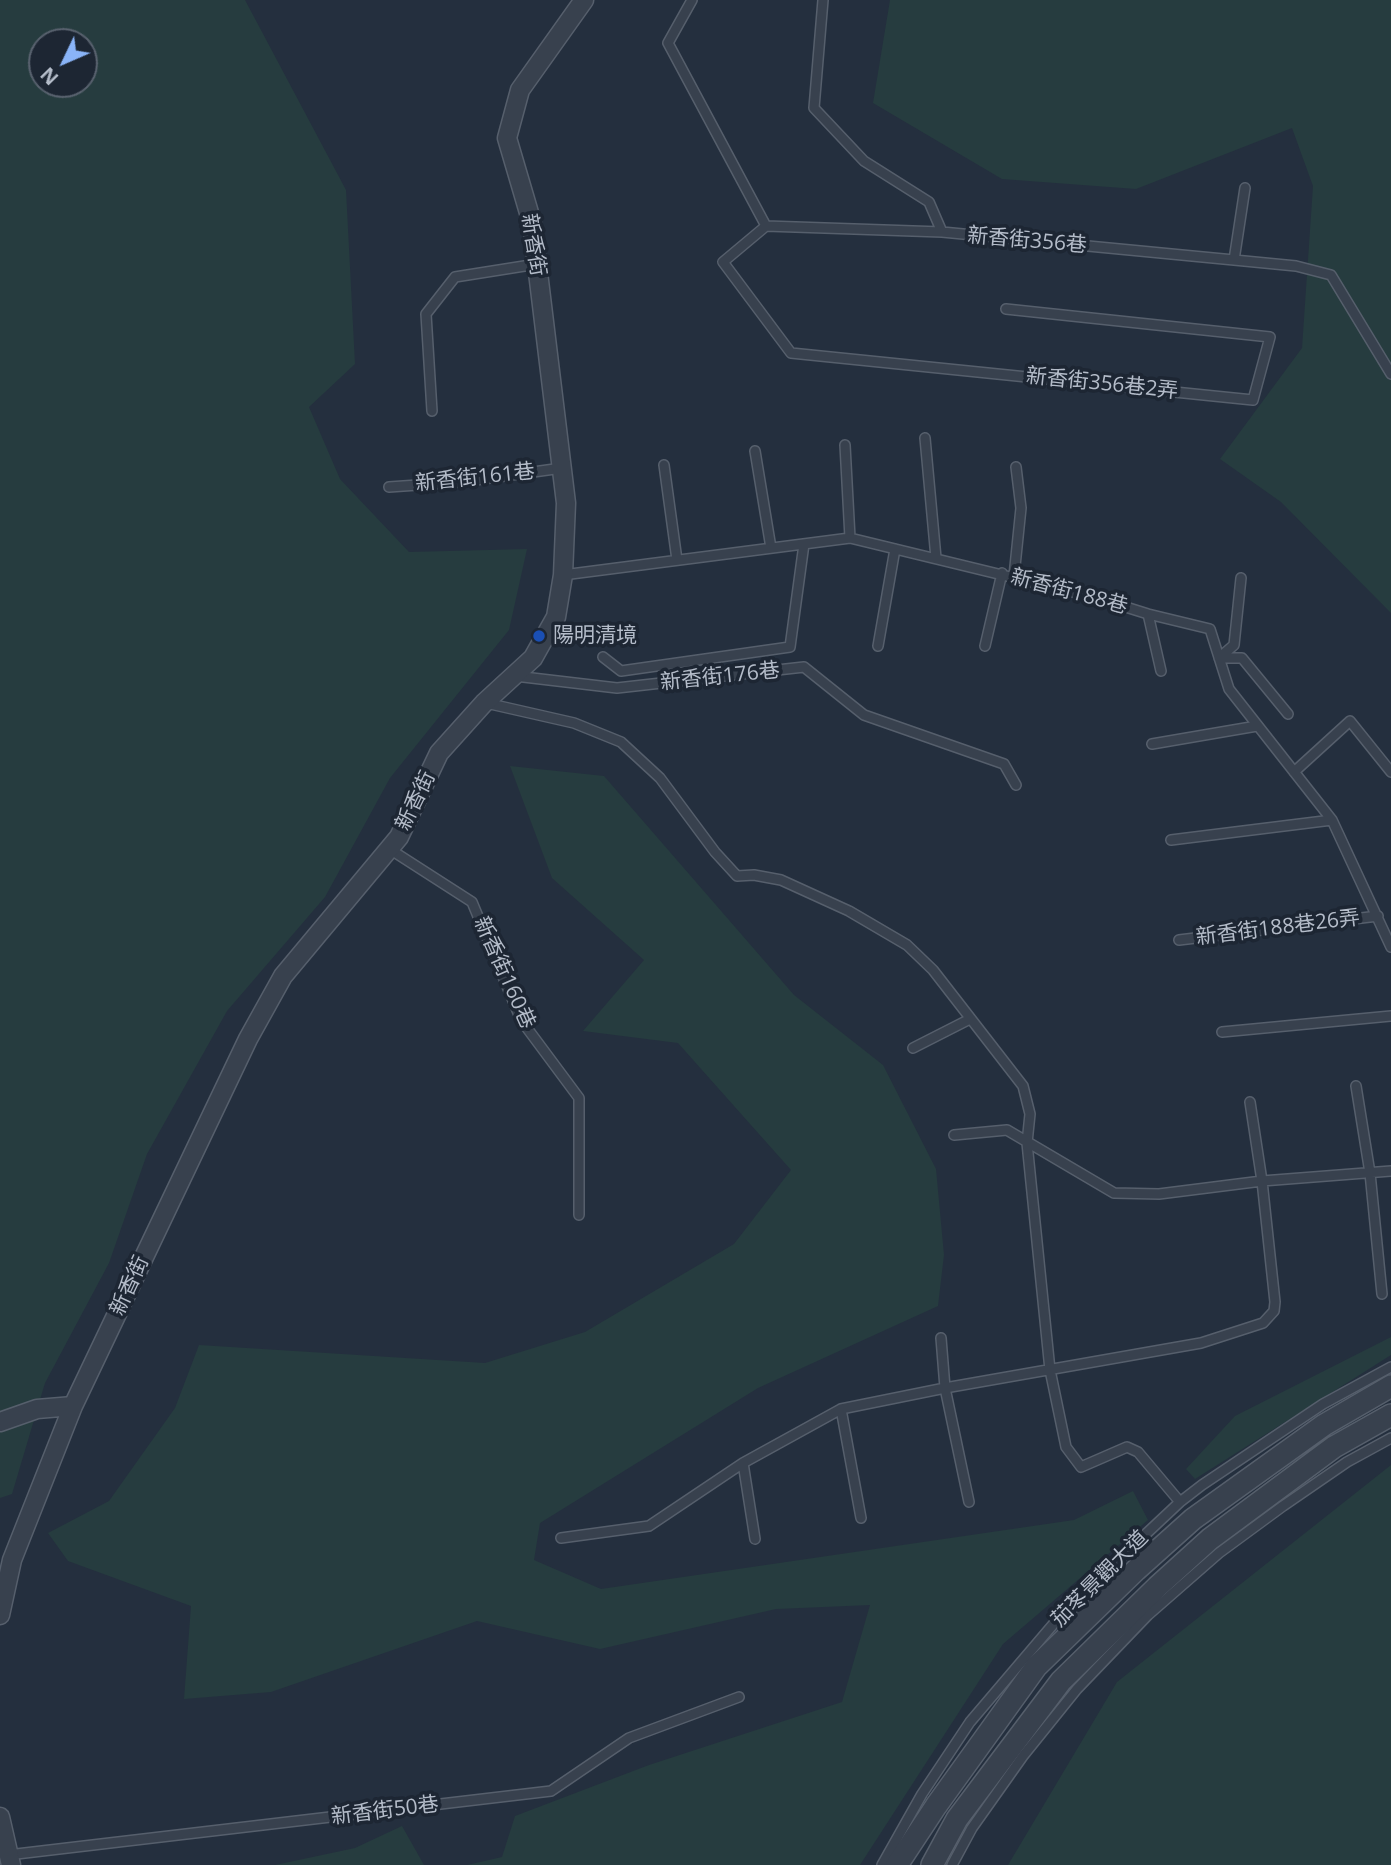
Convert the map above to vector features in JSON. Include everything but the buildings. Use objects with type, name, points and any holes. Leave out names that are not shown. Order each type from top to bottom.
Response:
[{"type":"street","name":"新香街","points":[[0,1615],[12,1560],[73,1406],[248,1039],[277,986],[398,838],[439,753],[484,703],[533,658],[556,617],[563,575],[566,503],[532,223],[507,138],[520,90],[584,0]]},
{"type":"street","name":"茄苳景觀大道","points":[[897,1865],[1035,1667],[1125,1580],[1193,1520],[1324,1426],[1391,1386]]},
{"type":"street","points":[[0,1422],[37,1409],[73,1406]]},
{"type":"street","points":[[932,1865],[957,1819],[1061,1681],[1210,1539],[1334,1447],[1391,1415]]},
{"type":"street","points":[[0,1816],[10,1860]]},
{"type":"lane","points":[[692,0],[668,43],[766,226],[943,232]]},
{"type":"lane","name":"新香街356巷","points":[[823,0],[814,108],[864,161],[929,202],[943,232],[1296,266],[1331,275],[1391,374]]},
{"type":"lane","points":[[1234,260],[1245,188]]},
{"type":"lane","name":"新香街356巷2弄","points":[[766,226],[723,262],[791,353],[1253,400],[1270,337],[1006,309]]},
{"type":"lane","points":[[432,411],[426,314],[455,277],[537,264]]},
{"type":"lane","points":[[925,438],[936,558]]},
{"type":"lane","points":[[845,445],[850,538]]},
{"type":"lane","points":[[755,451],[771,548]]},
{"type":"lane","points":[[664,465],[677,560]]},
{"type":"lane","points":[[1014,576],[1021,508],[1016,467]]},
{"type":"lane","name":"新香街161巷","points":[[389,486],[461,482],[562,468]]},
{"type":"lane","name":"新香街188巷","points":[[563,575],[850,538],[1014,576],[1210,629],[1229,688],[1332,820],[1391,947]]},
{"type":"lane","points":[[603,657],[621,671],[790,647],[804,544]]},
{"type":"lane","points":[[878,646],[895,549]]},
{"type":"lane","points":[[985,646],[1002,573]]},
{"type":"lane","points":[[1219,659],[1234,645],[1241,578]]},
{"type":"lane","points":[[1148,614],[1161,671]]},
{"type":"lane","points":[[1219,659],[1242,658],[1289,713]]},
{"type":"lane","name":"新香街176巷","points":[[514,675],[617,688],[804,667],[864,715],[1004,764],[1016,785]]},
{"type":"lane","points":[[484,703],[574,723],[621,742],[660,778],[715,852],[737,876],[754,875],[780,880],[849,911],[907,945],[933,970],[1023,1086],[1030,1114],[1027,1143],[1050,1370],[1066,1447],[1081,1466],[1127,1447],[1138,1452],[1180,1502]]},
{"type":"lane","points":[[1294,772],[1350,721],[1391,772]]},
{"type":"lane","points":[[1152,744],[1257,726]]},
{"type":"lane","points":[[1171,841],[1332,820]]},
{"type":"lane","name":"新香街160巷","points":[[388,848],[472,902],[521,1020],[579,1098],[579,1215]]},
{"type":"lane","name":"新香街188巷26弄","points":[[1179,940],[1378,916]]},
{"type":"lane","points":[[1222,1032],[1391,1016]]},
{"type":"lane","points":[[913,1048],[970,1019]]},
{"type":"lane","points":[[1356,1086],[1370,1172],[1382,1294]]},
{"type":"lane","points":[[561,1538],[649,1526],[743,1463],[841,1409],[1201,1343],[1263,1323],[1274,1311],[1275,1302],[1262,1181],[1250,1102]]},
{"type":"lane","points":[[954,1135],[1007,1130],[1114,1193],[1159,1194],[1262,1181],[1391,1171]]},
{"type":"lane","points":[[941,1338],[945,1388],[969,1502]]},
{"type":"lane","name":"茄苳景觀大道","points":[[882,1865],[922,1794],[970,1722],[1068,1607],[1180,1502],[1202,1485],[1323,1404],[1391,1367]]},
{"type":"lane","points":[[841,1409],[861,1518]]},
{"type":"lane","points":[[952,1865],[972,1828],[1023,1756],[1077,1689],[1148,1615],[1219,1553],[1283,1506],[1347,1462],[1391,1438]]},
{"type":"lane","points":[[743,1463],[755,1539]]},
{"type":"lane","name":"新香街50巷","points":[[10,1860],[551,1791],[629,1738],[739,1697]]},
{"type":"green space","points":[[0,0],[245,0],[346,190],[355,364],[309,407],[340,479],[409,552],[527,549],[509,630],[390,778],[325,897],[227,1011],[147,1154],[109,1263],[45,1383],[12,1494],[0,1498]]},
{"type":"green space","points":[[890,0],[1391,0],[1391,613],[1281,502],[1220,459],[1302,348],[1313,186],[1292,128],[1136,189],[1002,179],[873,103]]},
{"type":"green space","points":[[510,766],[604,776],[794,995],[883,1065],[936,1169],[944,1255],[938,1306],[758,1388],[540,1523],[534,1560],[601,1589],[1074,1520],[1133,1491],[1148,1520],[1003,1644],[860,1865],[467,1865],[502,1857],[515,1816],[649,1765],[842,1702],[870,1605],[776,1609],[600,1649],[477,1621],[271,1692],[184,1699],[191,1606],[68,1561],[48,1533],[109,1501],[175,1408],[199,1345],[485,1363],[585,1332],[734,1244],[791,1170],[678,1043],[583,1031],[644,960],[552,878]]},
{"type":"green space","points":[[1391,1337],[1391,1355],[1195,1479],[1186,1469],[1235,1416]]},
{"type":"green space","points":[[1391,1465],[1391,1865],[1008,1865],[1117,1682]]},
{"type":"green space","points":[[402,1826],[424,1865],[275,1865],[355,1848]]},
{"type":"place","name":"陽明清境","points":[[539,636]]}]
